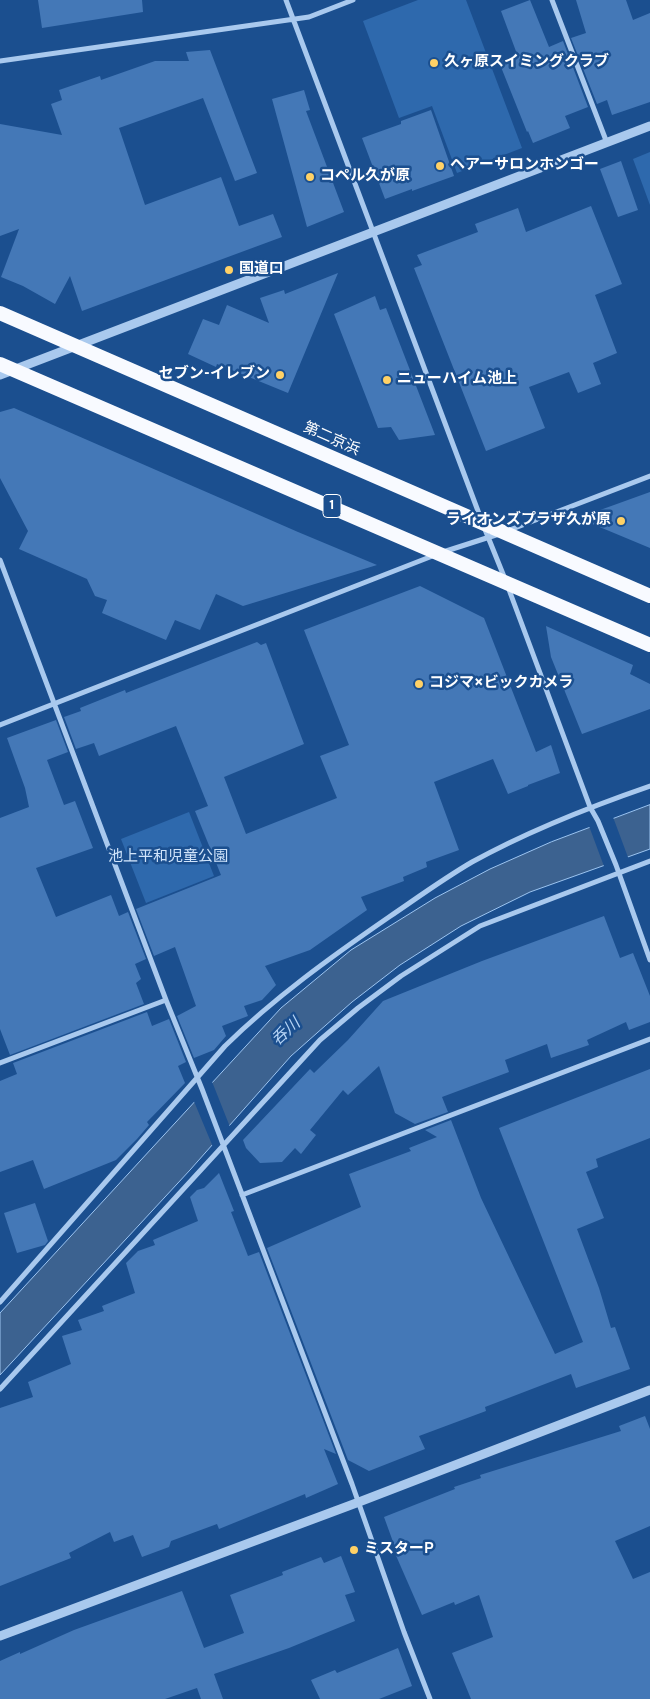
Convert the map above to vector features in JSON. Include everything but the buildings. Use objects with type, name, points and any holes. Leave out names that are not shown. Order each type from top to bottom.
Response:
[{"type":"highway","name":"第二京浜","points":[[0,313],[650,596]]},
{"type":"highway","name":"1","points":[[0,364],[650,644]]},
{"type":"street","points":[[286,0],[590,807],[598,821],[616,865],[650,960]]},
{"type":"street","points":[[0,61],[309,17],[353,0]]},
{"type":"street","points":[[552,0],[608,143]]},
{"type":"street","points":[[0,375],[650,126]]},
{"type":"street","points":[[0,725],[440,553],[504,532],[650,476]]},
{"type":"street","points":[[0,560],[166,1000],[359,1502],[404,1632],[430,1699]]},
{"type":"street","points":[[0,1302],[197,1077],[256,1016],[290,988],[435,885],[472,862],[590,807],[650,786]]},
{"type":"street","points":[[0,1389],[222,1143],[320,1040],[358,1008],[401,976],[480,926],[650,861]]},
{"type":"street","points":[[0,1064],[166,1000]]},
{"type":"street","points":[[242,1196],[650,1039]]},
{"type":"street","points":[[0,1636],[359,1502],[650,1390]]},
{"type":"green space","name":"久ヶ原スイミングクラブ","points":[[418,0],[466,0],[522,148],[457,173],[432,106],[399,118],[363,21]]},
{"type":"green space","points":[[650,152],[650,205],[633,159]]},
{"type":"green space","name":"池上平和児童公園","points":[[189,812],[214,876],[146,903],[121,839]]},
{"type":"water","name":"呑川","points":[[650,805],[650,849],[530,892],[461,926],[400,965],[352,1002],[291,1056],[190,1170],[0,1375],[0,1313],[281,1008],[351,950],[435,898],[490,869],[551,842]]},
{"type":"pier","points":[[613,817],[629,860],[605,869],[589,826]]},
{"type":"pier","points":[[211,1079],[230,1127],[213,1147],[193,1099]]},
{"type":"place","name":"久ヶ原スイミングクラブ","points":[[434,63]]},
{"type":"place","name":"ヘアーサロンホンゴー","points":[[440,166]]},
{"type":"place","name":"コペル久が原","points":[[310,177]]},
{"type":"place","name":"国道口","points":[[229,270]]},
{"type":"place","name":"セブン-イレブン","points":[[280,375]]},
{"type":"place","name":"ニューハイム池上","points":[[387,380]]},
{"type":"place","name":"ライオンズプラザ久が原","points":[[621,521]]},
{"type":"place","name":"コジマ×ビックカメラ","points":[[419,684]]},
{"type":"place","name":"ミスターP","points":[[354,1550]]}]
